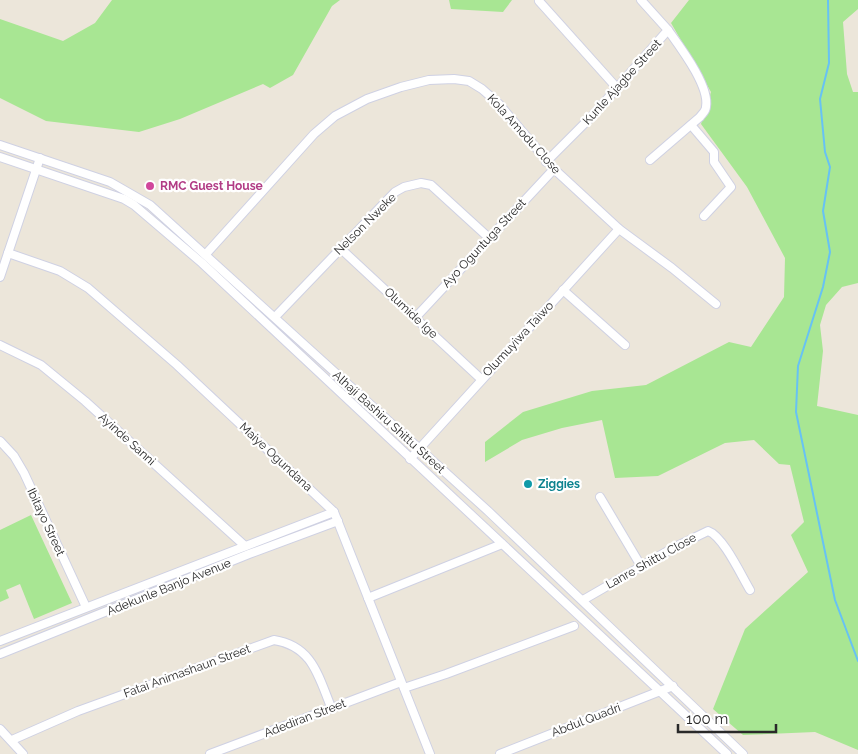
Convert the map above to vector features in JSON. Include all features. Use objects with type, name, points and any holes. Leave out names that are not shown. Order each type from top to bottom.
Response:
[{"type":"street","name":"Kunle Ajagbe Street","points":[[546,162],[594,114],[668,30],[641,0]]},
{"type":"street","points":[[539,1],[617,88]]},
{"type":"street","points":[[650,160],[691,125],[706,108],[706,98],[699,78],[668,30]]},
{"type":"street","name":"Kola Amodu Close","points":[[206,254],[314,134],[335,116],[367,99],[401,87],[428,80],[454,79],[469,81],[482,89],[499,104],[554,170],[619,229],[672,268],[716,304]]},
{"type":"street","points":[[691,125],[714,152],[714,162],[731,187],[704,216]]},
{"type":"street","name":"Alhaji Bashiru Shittu Street","points":[[0,144],[110,182],[136,195],[150,205],[274,316],[583,600],[743,754]]},
{"type":"street","name":"Alhaji Bashiru Shittu Street","points":[[0,157],[106,192],[134,205],[202,263],[727,754]]},
{"type":"street","points":[[0,277],[40,158]]},
{"type":"street","name":"Ayo Oguntuga Street","points":[[416,317],[488,237],[554,170]]},
{"type":"street","name":"Nelson Nweke","points":[[274,316],[395,192],[404,186],[421,183],[431,185],[488,237]]},
{"type":"street","name":"Olumuyiwa Taiwo","points":[[410,459],[619,229]]},
{"type":"street","name":"Olumide Ige","points":[[340,248],[481,379]]},
{"type":"street","name":"Maiye Ogundana","points":[[8,253],[60,271],[88,288],[177,365],[334,512],[430,754]]},
{"type":"street","points":[[563,290],[625,345]]},
{"type":"street","name":"Ayinde Sanni","points":[[0,344],[41,366],[85,401],[245,546]]},
{"type":"street","name":"Ibitayo Street","points":[[0,441],[14,456],[24,473],[86,607]]},
{"type":"street","points":[[600,497],[641,566]]},
{"type":"street","name":"Adekunle Banjo Avenue","points":[[0,641],[334,512]]},
{"type":"street","name":"Adekunle Banjo Avenue","points":[[0,654],[239,558],[338,521]]},
{"type":"street","name":"Lanre Shittu Close","points":[[583,600],[641,566],[708,531],[715,535],[722,543],[750,590]]},
{"type":"street","points":[[368,598],[502,544]]},
{"type":"street","name":"Adediran Street","points":[[210,754],[331,707],[402,685],[446,674],[574,626]]},
{"type":"street","name":"Fatai Animashaun Street","points":[[12,740],[78,711],[274,640],[289,642],[300,648],[311,661],[331,707]]},
{"type":"street","name":"Abdul Quadri","points":[[500,754],[673,686]]},
{"type":"street","points":[[0,728],[23,754]]},
{"type":"green space","points":[[112,0],[340,0],[332,6],[293,75],[270,88],[263,84],[180,119],[139,132],[46,121],[0,98],[0,19],[63,41],[95,23]]},
{"type":"green space","points":[[449,0],[512,0],[503,12],[451,9]]},
{"type":"green space","points":[[689,0],[858,0],[858,9],[843,22],[847,74],[853,92],[858,92],[858,283],[842,287],[826,305],[820,325],[823,351],[817,406],[858,415],[858,750],[815,732],[743,735],[713,709],[745,629],[808,572],[791,535],[804,522],[790,465],[779,464],[754,440],[725,443],[658,476],[615,478],[602,420],[562,428],[522,440],[485,462],[485,442],[523,412],[592,391],[646,385],[729,342],[751,347],[784,297],[785,258],[747,187],[701,124],[711,92],[671,23]]},
{"type":"green space","points":[[31,515],[72,603],[34,619],[20,584],[6,590],[9,598],[0,602],[0,530]]},
{"type":"waterway","points":[[828,0],[829,63],[820,99],[825,152],[830,167],[823,211],[830,252],[823,287],[798,366],[796,412],[835,600],[858,661]]},
{"type":"place","name":"RMC Guest House","points":[[150,186]]},
{"type":"place","name":"Ziggies","points":[[528,484]]}]
